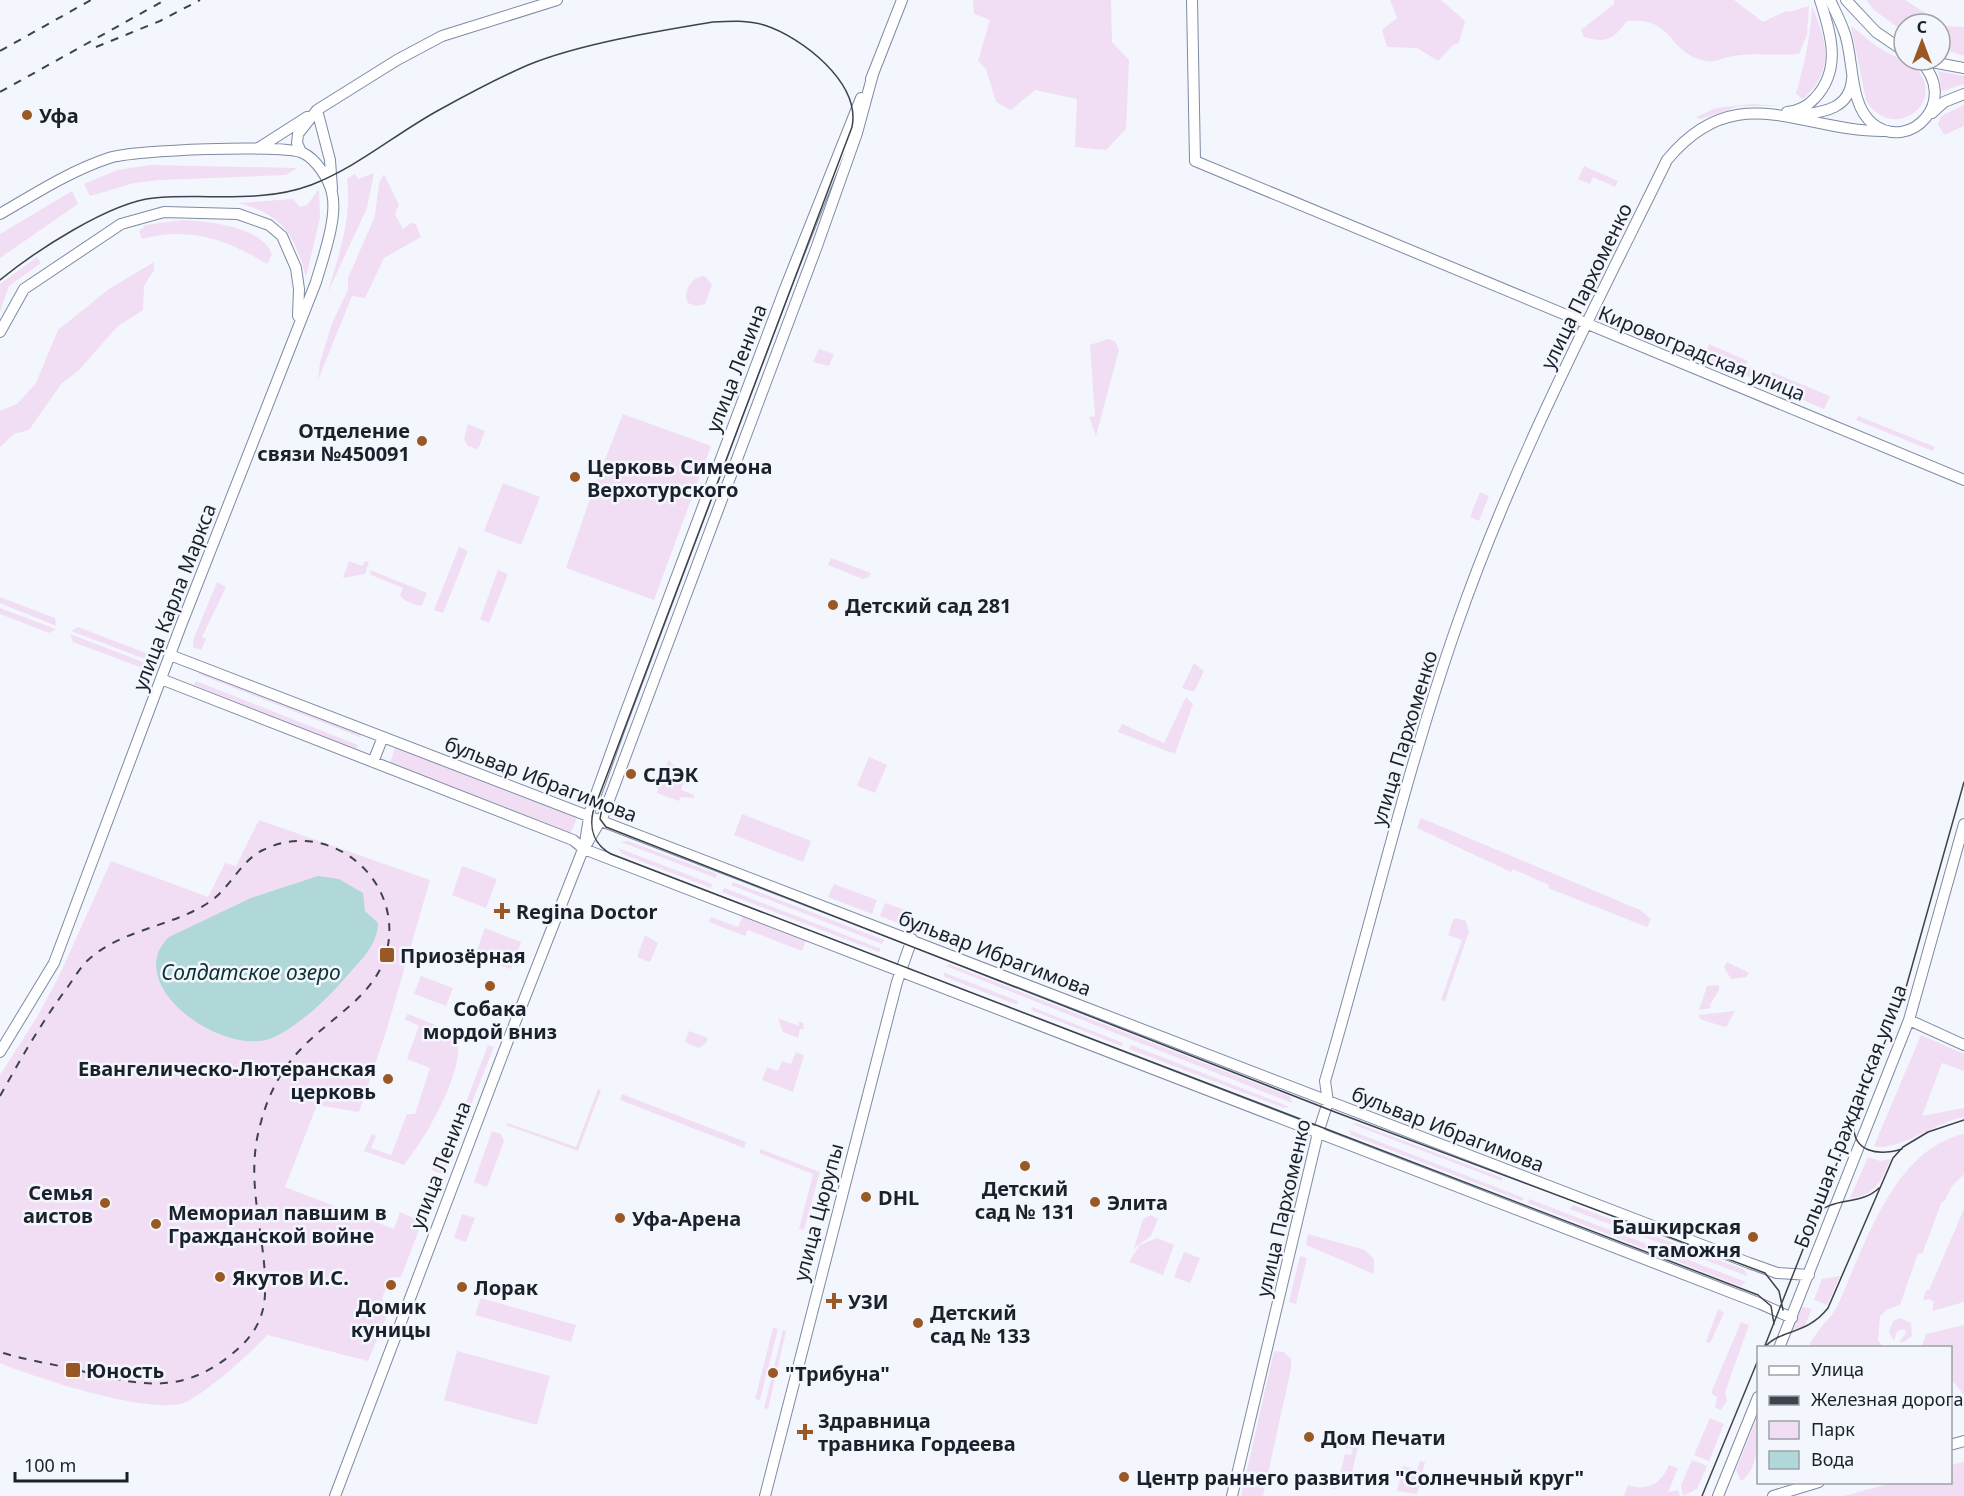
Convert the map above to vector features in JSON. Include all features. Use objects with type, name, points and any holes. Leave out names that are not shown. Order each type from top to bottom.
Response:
[{"type":"main road","points":[[257,149],[317,110],[442,36],[557,0]]},
{"type":"main road","name":"улица Ленина","points":[[584,849],[589,816],[650,647],[784,291],[902,0]]},
{"type":"main road","name":"Кировоградская улица","points":[[1192,0],[1195,161],[1964,480]]},
{"type":"main road","points":[[1769,112],[1797,111],[1806,107],[1829,80],[1833,60],[1832,47],[1820,0]]},
{"type":"main road","points":[[1830,0],[1845,34],[1864,113],[1874,124],[1887,131]]},
{"type":"main road","points":[[1846,0],[1876,32],[1892,43]]},
{"type":"main road","name":"улица Пархоменко","points":[[1794,116],[1837,108],[1848,96],[1853,70]]},
{"type":"main road","points":[[1927,117],[1936,93],[1930,72]]},
{"type":"main road","name":"улица Ленина","points":[[335,1496],[477,1119],[584,849],[601,821],[634,727],[817,246],[858,133],[873,74]]},
{"type":"main road","name":"улица Пархоменко","points":[[1232,1496],[1317,1133],[1328,1102],[1325,1081],[1395,828],[1457,625],[1530,442],[1667,160],[1693,134],[1726,118],[1754,112],[1769,112],[1794,116],[1835,128],[1887,131],[1913,128],[1944,102],[1964,94]]},
{"type":"main road","points":[[317,110],[298,134],[297,143],[302,152],[317,165],[332,192]]},
{"type":"main road","name":"улица Карла Маркса","points":[[0,1052],[54,963],[170,655],[316,282],[327,243],[332,192],[330,160],[317,110]]},
{"type":"main road","points":[[0,213],[81,168],[112,156],[149,151],[257,149],[302,152]]},
{"type":"main road","points":[[0,332],[24,290],[98,238],[122,224],[145,216],[185,212],[251,216],[269,225],[282,236],[292,255],[298,277],[297,328]]},
{"type":"main road","points":[[695,527],[708,531]]},
{"type":"main road","points":[[665,608],[677,613]]},
{"type":"main road","points":[[650,647],[663,651]]},
{"type":"main road","name":"бульвар Ибрагимова","points":[[170,655],[1749,1263],[1777,1273],[1809,1275]]},
{"type":"main road","points":[[161,679],[573,840],[584,849],[901,970],[1792,1318]]},
{"type":"main road","points":[[622,722],[634,727]]},
{"type":"main road","points":[[373,762],[382,737]]},
{"type":"main road","name":"Большая Гражданская улица","points":[[1779,1346],[1909,1020],[1964,824]]},
{"type":"main road","name":"улица Цюрупы","points":[[765,1496],[901,970],[912,939]]},
{"type":"main road","points":[[1909,1020],[1964,1045]]},
{"type":"main road","points":[[1718,1496],[1757,1399]]},
{"type":"main road","points":[[1773,1496],[1812,1484]]},
{"type":"green space","points":[[973,0],[1111,0],[1112,42],[1129,60],[1126,129],[1106,150],[1075,147],[1077,99],[1035,90],[1011,110],[996,102],[986,69],[978,61],[990,20],[974,14]]},
{"type":"green space","points":[[1390,0],[1441,0],[1465,21],[1459,43],[1453,45],[1438,61],[1417,48],[1387,47],[1382,30],[1397,18]]},
{"type":"green space","points":[[1614,0],[1734,0],[1763,22],[1786,11],[1809,6],[1807,35],[1799,54],[1741,55],[1716,61],[1693,57],[1663,30],[1643,21],[1627,21],[1618,32],[1604,40],[1584,37],[1581,30],[1614,4]]},
{"type":"green space","points":[[1866,0],[1905,0],[1924,12],[1892,12],[1892,23],[1874,10]]},
{"type":"green space","points":[[1812,6],[1824,44],[1824,66],[1813,88],[1803,99],[1796,94],[1807,50]]},
{"type":"green space","points":[[1851,26],[1892,55],[1892,72],[1919,72],[1925,86],[1925,97],[1919,108],[1911,115],[1900,119],[1888,118],[1876,112],[1866,100]]},
{"type":"green space","points":[[1952,26],[1964,27],[1964,56],[1952,52]]},
{"type":"green space","points":[[1938,72],[1964,76],[1964,84],[1942,91]]},
{"type":"green space","points":[[1752,104],[1781,106],[1739,106],[1701,119],[1696,117],[1716,108]]},
{"type":"green space","points":[[1964,105],[1964,126],[1944,135],[1938,124],[1941,116]]},
{"type":"green space","points":[[150,165],[297,168],[286,175],[134,183],[90,196],[84,184],[118,170]]},
{"type":"green space","points":[[1584,166],[1618,181],[1615,187],[1593,177],[1590,184],[1578,179]]},
{"type":"green space","points":[[374,173],[367,208],[328,292],[346,222],[347,179],[355,174],[358,179]]},
{"type":"green space","points":[[384,174],[399,205],[395,214],[403,229],[411,223],[416,224],[421,237],[384,258],[365,298],[352,296],[318,380],[320,362],[333,321],[348,290],[348,278],[375,216],[379,183]]},
{"type":"green space","points":[[319,189],[320,218],[306,277],[297,249],[284,228],[266,214],[238,203],[293,199],[300,207],[307,205]]},
{"type":"green space","points":[[72,191],[78,204],[0,258],[0,234]]},
{"type":"green space","points":[[182,220],[219,224],[246,231],[267,245],[272,255],[267,264],[237,248],[207,237],[176,234],[142,239],[139,231],[146,225]]},
{"type":"green space","points":[[37,257],[41,263],[9,286],[0,312],[0,284]]},
{"type":"green space","points":[[154,262],[154,270],[144,286],[143,310],[118,326],[79,370],[61,384],[29,430],[14,434],[0,447],[0,411],[17,404],[36,383],[58,330],[109,289]]},
{"type":"green space","points":[[705,276],[712,285],[705,304],[696,306],[688,303],[686,294],[689,285],[692,281]]},
{"type":"green space","points":[[1108,339],[1115,341],[1119,350],[1096,436],[1089,417],[1095,416],[1090,345]]},
{"type":"green space","points":[[1709,344],[1748,361],[1746,365],[1756,370],[1752,378],[1704,357]]},
{"type":"green space","points":[[819,349],[834,354],[829,366],[813,362]]},
{"type":"green space","points":[[1772,372],[1830,396],[1824,409],[1759,381],[1763,374],[1770,377]]},
{"type":"green space","points":[[623,414],[711,446],[654,600],[566,568]]},
{"type":"green space","points":[[1858,416],[1935,447],[1933,451],[1856,420]]},
{"type":"green space","points":[[468,424],[485,431],[476,449],[468,446],[464,439]]},
{"type":"green space","points":[[503,483],[540,497],[521,545],[484,531]]},
{"type":"green space","points":[[1480,492],[1489,496],[1479,521],[1470,517]]},
{"type":"green space","points":[[459,547],[468,551],[443,613],[434,610]]},
{"type":"green space","points":[[831,558],[871,573],[869,577],[863,579],[828,565]]},
{"type":"green space","points":[[349,561],[362,566],[365,561],[369,562],[365,574],[343,578]]},
{"type":"green space","points":[[370,570],[427,593],[422,605],[418,606],[404,600],[400,595],[403,588],[371,575]]},
{"type":"green space","points":[[498,570],[508,574],[489,623],[480,619]]},
{"type":"green space","points":[[217,582],[226,587],[202,637],[206,639],[201,650],[193,647],[193,640]]},
{"type":"green space","points":[[0,597],[55,618],[56,626],[0,603]]},
{"type":"green space","points":[[0,608],[56,629],[49,633],[0,614]]},
{"type":"green space","points":[[78,627],[146,653],[150,661],[71,631]]},
{"type":"green space","points":[[70,634],[148,664],[140,667],[73,642]]},
{"type":"green space","points":[[1194,663],[1204,671],[1194,692],[1182,688]]},
{"type":"green space","points":[[200,670],[362,733],[360,737],[198,674]]},
{"type":"green space","points":[[196,681],[358,745],[356,749],[194,685]]},
{"type":"green space","points":[[1186,697],[1193,704],[1175,754],[1118,732],[1122,724],[1164,743]]},
{"type":"green space","points":[[395,748],[578,816],[570,834],[389,766]]},
{"type":"green space","points":[[869,757],[887,765],[875,793],[857,786]]},
{"type":"green space","points":[[668,760],[686,777],[681,790],[694,795],[694,798],[681,797],[679,801],[657,793],[661,774],[666,775]]},
{"type":"green space","points":[[742,814],[811,841],[803,862],[734,835]]},
{"type":"green space","points":[[1421,818],[1640,910],[1651,919],[1647,927],[1548,888],[1549,885],[1513,869],[1511,872],[1417,828]]},
{"type":"green space","points":[[259,820],[430,880],[386,1032],[359,1112],[317,1105],[285,1187],[394,1229],[400,1212],[422,1222],[401,1277],[391,1278],[382,1298],[388,1313],[368,1361],[267,1335],[217,1381],[186,1402],[171,1405],[122,1400],[38,1377],[0,1363],[0,1075],[37,1017],[60,974],[111,861],[208,897],[225,863],[236,866]]},
{"type":"green space","points":[[628,841],[717,874],[716,878],[621,842]]},
{"type":"green space","points":[[618,848],[712,884],[711,888],[622,854]]},
{"type":"green space","points":[[462,866],[497,879],[486,908],[452,895]]},
{"type":"green space","points":[[733,882],[884,940],[882,944],[731,885]]},
{"type":"green space","points":[[834,884],[877,900],[872,914],[828,897]]},
{"type":"green space","points":[[724,888],[881,949],[879,952],[722,892]]},
{"type":"green space","points":[[885,903],[911,912],[906,926],[880,916]]},
{"type":"green space","points":[[743,916],[806,940],[802,951],[748,930],[745,936],[709,922],[711,917],[738,927]]},
{"type":"green space","points":[[1456,918],[1466,921],[1469,932],[1445,1001],[1441,1000],[1462,940],[1448,935],[1453,920]]},
{"type":"green space","points":[[485,928],[521,942],[511,969],[475,956]]},
{"type":"green space","points":[[645,935],[658,943],[650,962],[637,957]]},
{"type":"green space","points":[[1727,962],[1749,973],[1746,977],[1731,979],[1724,967]]},
{"type":"green space","points":[[949,964],[1291,1097],[1292,1103],[946,966]]},
{"type":"green space","points":[[943,972],[1018,1001],[1017,1005],[945,977]]},
{"type":"green space","points":[[421,976],[453,988],[446,1006],[414,994]]},
{"type":"green space","points":[[1719,985],[1719,990],[1710,1005],[1711,1008],[1699,1010],[1707,986]]},
{"type":"green space","points":[[1032,1007],[1123,1043],[1121,1046],[1031,1010]]},
{"type":"green space","points":[[1735,1011],[1727,1026],[1724,1027],[1700,1019],[1699,1015]]},
{"type":"green space","points":[[408,1014],[457,1034],[458,1049],[456,1065],[443,1102],[423,1138],[404,1165],[364,1151],[372,1134],[376,1136],[371,1148],[391,1155],[407,1114],[415,1114],[430,1068],[407,1059],[419,1026],[404,1019]]},
{"type":"green space","points":[[778,1018],[799,1026],[799,1022],[803,1022],[804,1029],[800,1029],[798,1038],[783,1032]]},
{"type":"green space","points":[[689,1031],[708,1038],[706,1043],[699,1048],[685,1042]]},
{"type":"green space","points":[[1921,1035],[1964,1054],[1964,1071],[1942,1063],[1922,1116],[1964,1108],[1964,1117],[1893,1145],[1874,1146]]},
{"type":"green space","points":[[488,1045],[494,1047],[454,1148],[449,1146]]},
{"type":"green space","points":[[1131,1045],[1290,1107],[1284,1108],[1129,1049]]},
{"type":"green space","points":[[796,1052],[804,1055],[793,1092],[762,1080],[767,1067],[778,1071],[782,1061],[791,1064]]},
{"type":"green space","points":[[598,1089],[601,1090],[578,1151],[506,1125],[507,1123],[576,1147]]},
{"type":"green space","points":[[622,1094],[746,1142],[744,1148],[620,1100]]},
{"type":"green space","points":[[1356,1123],[1503,1178],[1502,1181],[1352,1124]]},
{"type":"green space","points":[[1349,1130],[1524,1198],[1522,1201],[1351,1135]]},
{"type":"green space","points":[[492,1131],[501,1134],[504,1141],[487,1187],[474,1182]]},
{"type":"green space","points":[[1964,1134],[1964,1174],[1952,1186],[1944,1202],[1942,1201],[1922,1254],[1918,1253],[1900,1305],[1888,1309],[1880,1316],[1878,1340],[1882,1346],[1809,1346],[1814,1336],[1837,1307],[1870,1230],[1884,1204],[1918,1159],[1939,1143]]},
{"type":"green space","points":[[761,1149],[820,1172],[804,1230],[799,1229],[813,1174],[759,1153]]},
{"type":"green space","points":[[438,1152],[450,1156],[444,1175],[432,1170]]},
{"type":"green space","points":[[1868,1157],[1880,1161],[1891,1159],[1877,1186],[1866,1194],[1850,1198]]},
{"type":"green space","points":[[1529,1199],[1746,1282],[1740,1286],[1528,1203]]},
{"type":"green space","points":[[1573,1205],[1745,1270],[1747,1276],[1570,1209]]},
{"type":"green space","points":[[1964,1209],[1964,1302],[1932,1311],[1934,1302],[1930,1299],[1923,1300],[1926,1290],[1929,1290]]},
{"type":"green space","points":[[462,1214],[475,1218],[466,1242],[454,1238]]},
{"type":"green space","points":[[1151,1215],[1158,1219],[1151,1236],[1134,1248],[1143,1219]]},
{"type":"green space","points":[[1308,1234],[1365,1250],[1374,1259],[1374,1274],[1306,1245]]},
{"type":"green space","points":[[1157,1238],[1174,1245],[1163,1275],[1129,1262],[1140,1245]]},
{"type":"green space","points":[[1184,1252],[1200,1258],[1190,1283],[1174,1277]]},
{"type":"green space","points":[[1300,1256],[1307,1258],[1296,1304],[1289,1302]]},
{"type":"green space","points":[[1840,1276],[1827,1305],[1814,1300],[1822,1279]]},
{"type":"green space","points":[[481,1298],[576,1325],[571,1342],[475,1315]]},
{"type":"green space","points":[[1802,1307],[1812,1309],[1804,1327],[1792,1331]]},
{"type":"green space","points":[[1718,1309],[1724,1313],[1710,1343],[1706,1342]]},
{"type":"green space","points":[[1900,1318],[1911,1323],[1912,1336],[1904,1342],[1899,1342],[1906,1333],[1904,1329],[1897,1331],[1894,1341],[1889,1332],[1893,1321]]},
{"type":"green space","points":[[1741,1322],[1749,1325],[1725,1392],[1727,1401],[1721,1410],[1715,1407],[1717,1397],[1711,1393]]},
{"type":"green space","points":[[1964,1325],[1964,1395],[1952,1380],[1952,1346],[1923,1346],[1926,1334]]},
{"type":"green space","points":[[773,1328],[778,1329],[760,1400],[755,1399]]},
{"type":"green space","points":[[783,1330],[786,1331],[768,1409],[764,1408]]},
{"type":"green space","points":[[457,1351],[550,1376],[537,1425],[444,1400]]},
{"type":"green space","points":[[1274,1351],[1284,1352],[1291,1359],[1291,1369],[1263,1496],[1241,1496]]},
{"type":"green space","points":[[1710,1418],[1724,1424],[1709,1461],[1694,1455]]},
{"type":"green space","points":[[1757,1418],[1755,1460],[1747,1476],[1741,1481],[1736,1470]]},
{"type":"green space","points":[[1346,1438],[1359,1442],[1350,1482],[1338,1479],[1336,1489],[1331,1488],[1334,1478],[1339,1479],[1345,1454],[1351,1455],[1353,1449],[1345,1447]]},
{"type":"green space","points":[[1692,1460],[1707,1466],[1697,1489],[1683,1496],[1681,1485]]},
{"type":"green space","points":[[1420,1461],[1425,1462],[1417,1494],[1397,1491],[1403,1466],[1417,1470]]},
{"type":"green space","points":[[1964,1462],[1964,1496],[1844,1496],[1887,1484],[1952,1484],[1952,1465]]},
{"type":"green space","points":[[1669,1465],[1678,1468],[1668,1492],[1678,1490],[1680,1496],[1624,1496],[1628,1485],[1641,1487],[1658,1481]]},
{"type":"water","name":"Солдатское озеро","points":[[318,876],[339,879],[363,893],[365,911],[378,923],[375,939],[362,959],[330,994],[302,1019],[272,1038],[251,1041],[228,1037],[205,1027],[184,1013],[167,995],[158,975],[157,956],[169,937],[251,898]]},
{"type":"tram line","points":[[0,280],[73,230],[95,218],[136,202],[154,198],[253,196],[292,191],[311,185],[361,160],[423,119],[483,86],[548,57],[644,34],[713,22],[758,23],[795,40],[826,64],[838,79],[847,94],[852,110],[852,127],[593,812],[592,825],[597,842],[611,854],[1758,1295],[1771,1306],[1774,1324]]},
{"type":"tram line","points":[[1765,1346],[1905,991],[1964,782]]},
{"type":"tram line","points":[[603,803],[600,819],[606,827],[1335,1112],[1765,1273],[1779,1291],[1783,1310]]},
{"type":"tram line","points":[[1766,1346],[1777,1338],[1811,1323],[1828,1308],[1893,1158],[1903,1147],[1928,1132],[1964,1120]]},
{"type":"tram line","points":[[1854,1122],[1857,1140],[1868,1150],[1884,1152],[1902,1149]]},
{"type":"tram line","points":[[1815,1215],[1830,1205],[1864,1197],[1879,1188]]},
{"type":"tram line","points":[[1702,1496],[1757,1362]]},
{"type":"railway","points":[[0,51],[91,0]]},
{"type":"railway","points":[[0,92],[165,0]]},
{"type":"railway","points":[[96,47],[160,21],[200,0]]},
{"type":"railway","points":[[0,1096],[47,1017],[87,961],[114,942],[178,918],[208,903],[223,890],[248,861],[263,850],[286,842],[310,841],[332,847],[352,858],[368,873],[381,892],[388,914],[389,938],[378,974],[355,1001],[313,1037],[293,1058],[276,1083],[261,1122],[254,1166],[265,1272],[265,1294],[262,1312],[251,1335],[232,1354],[212,1368],[192,1377],[154,1384],[113,1378],[0,1352]]},
{"type":"place","name":"Уфа","points":[[27,115]]},
{"type":"place","name":"Отделение связи №450091","points":[[422,441]]},
{"type":"place","name":"Церковь Симеона Верхотурского","points":[[575,477]]},
{"type":"place","name":"Детский сад 281","points":[[833,605]]},
{"type":"place","name":"СДЭК","points":[[631,774]]},
{"type":"place","name":"Regina Doctor","points":[[502,911]]},
{"type":"place","name":"Приозёрная","points":[[387,955]]},
{"type":"place","name":"Собака мордой вниз","points":[[490,986]]},
{"type":"place","name":"Евангелическо-Лютеранская церковь","points":[[388,1079]]},
{"type":"place","name":"Детский сад № 131","points":[[1025,1166]]},
{"type":"place","name":"DHL","points":[[866,1197]]},
{"type":"place","name":"Элита","points":[[1095,1202]]},
{"type":"place","name":"Семья аистов","points":[[105,1203]]},
{"type":"place","name":"Уфа-Арена","points":[[620,1218]]},
{"type":"place","name":"Мемориал павшим в Гражданской войне","points":[[156,1224]]},
{"type":"place","name":"Башкирская таможня","points":[[1753,1237]]},
{"type":"place","name":"Якутов И.С.","points":[[220,1277]]},
{"type":"place","name":"Домик куницы","points":[[391,1285]]},
{"type":"place","name":"Лорак","points":[[462,1287]]},
{"type":"place","name":"УЗИ","points":[[834,1301]]},
{"type":"place","name":"Детский сад № 133","points":[[918,1323]]},
{"type":"place","name":"Юность","points":[[73,1370]]},
{"type":"place","name":"\"Трибуна\"","points":[[773,1373]]},
{"type":"place","name":"Здравница травника Гордеева","points":[[805,1432]]},
{"type":"place","name":"Дом Печати","points":[[1309,1437]]},
{"type":"place","name":"Центр раннего развития \"Солнечный круг\"","points":[[1124,1477]]}]
